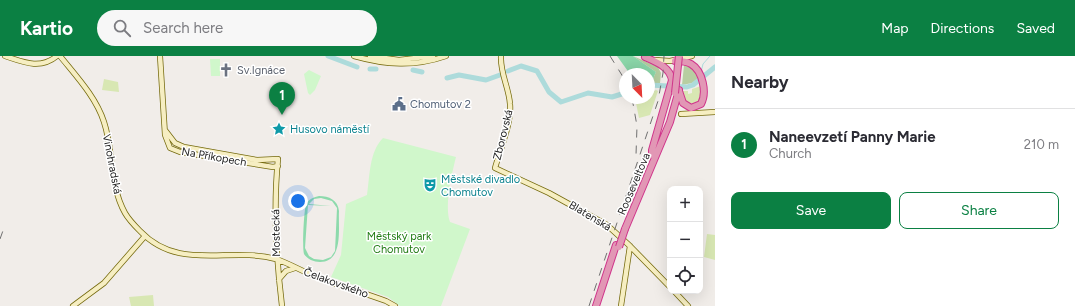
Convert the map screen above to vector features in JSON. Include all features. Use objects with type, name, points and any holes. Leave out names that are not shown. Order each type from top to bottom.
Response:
[{"type":"highway","points":[[644,56],[670,71],[672,83],[652,150],[652,155]]},
{"type":"highway","points":[[599,306],[624,228],[652,155],[669,122],[677,92],[683,56]]},
{"type":"highway","points":[[677,58],[692,64],[699,74],[702,82],[704,96],[701,104],[695,107],[688,107],[683,103],[677,92],[677,58]]},
{"type":"highway","name":"Rooseveltova","points":[[624,228],[669,122]]},
{"type":"highway","points":[[596,306],[618,246]]},
{"type":"street","points":[[5,56],[31,65],[38,65],[57,56]]},
{"type":"street","name":"Vinohradská","points":[[60,56],[93,100],[102,116],[109,142],[118,197],[127,216],[145,236],[162,248],[182,255],[245,255],[277,260]]},
{"type":"street","name":"Na Příkopech","points":[[160,56],[167,144],[175,150],[230,161],[273,167],[278,166]]},
{"type":"street","points":[[354,56],[383,63],[398,64],[423,62],[446,56]]},
{"type":"street","points":[[370,56],[399,60],[433,56]]},
{"type":"street","name":"Zborovská","points":[[495,168],[510,113],[509,97],[501,70],[501,56]]},
{"type":"street","points":[[644,56],[659,61],[692,56]]},
{"type":"street","points":[[652,56],[665,58],[683,56]]},
{"type":"street","points":[[681,114],[715,112]]},
{"type":"street","name":"Na Příkopech","points":[[165,130],[173,141],[184,147],[257,160],[278,160]]},
{"type":"street","name":"Mostecká","points":[[278,160],[275,214],[277,260],[282,306]]},
{"type":"street","name":"Blatenská","points":[[495,168],[550,192],[607,225],[667,284]]},
{"type":"street","points":[[73,306],[104,283],[145,236]]},
{"type":"street","points":[[621,306],[630,246]]},
{"type":"street","name":"Čelakovského","points":[[277,260],[386,301],[395,306]]},
{"type":"street","points":[[279,279],[286,271],[296,268]]},
{"type":"street","points":[[677,294],[688,306]]},
{"type":"green space","points":[[617,56],[633,56],[650,68],[626,68]]},
{"type":"green space","points":[[633,56],[658,67],[661,73],[660,83],[655,83],[655,68],[650,68]]},
{"type":"green space","points":[[210,59],[220,59],[220,76],[211,76]]},
{"type":"green space","points":[[684,65],[693,68],[699,78],[692,83],[682,85]]},
{"type":"green space","points":[[309,70],[321,76],[315,90],[310,95],[308,93],[304,74]]},
{"type":"green space","points":[[104,79],[118,82],[119,92],[102,90]]},
{"type":"green space","points":[[701,86],[700,97],[696,104],[693,106],[684,101],[681,94],[682,91],[688,91],[688,94],[692,93],[692,89]]},
{"type":"green space","points":[[655,90],[658,91],[655,100]]},
{"type":"green space","points":[[636,104],[654,104],[650,115],[639,118]]},
{"type":"green space","name":"Městský park Chomutov","points":[[383,138],[456,157],[449,190],[448,215],[450,222],[470,229],[441,306],[400,306],[388,297],[331,277],[341,255],[346,204],[367,195],[373,157],[378,144]]},
{"type":"green space","points":[[319,196],[335,201],[339,211],[339,234],[336,250],[333,256],[328,260],[320,262],[309,259],[305,256],[303,250],[306,204],[313,198]],"holes":[[[321,198],[332,201],[337,208],[335,251],[331,257],[323,260],[314,259],[309,256],[305,248],[308,205],[331,206],[309,204],[314,199]]]},
{"type":"green space","points":[[707,234],[715,235],[715,260],[704,257]]},
{"type":"green space","points":[[153,295],[154,306],[131,306],[129,297]]},
{"type":"waterway","points":[[328,56],[357,67]]},
{"type":"waterway","points":[[701,72],[703,64],[710,56]]},
{"type":"waterway","points":[[508,71],[521,66],[537,71],[549,92],[561,102],[588,93],[612,97],[619,95]]},
{"type":"waterway","points":[[655,85],[687,87],[693,85],[715,67]]},
{"type":"waterway","points":[[370,69],[376,69]]},
{"type":"waterway","points":[[413,70],[422,72]]},
{"type":"waterway","points":[[447,78],[459,75],[486,80],[500,75]]},
{"type":"railway","points":[[610,56],[619,70]]},
{"type":"railway","points":[[589,306],[658,101],[663,73],[664,56]]},
{"type":"railway","points":[[633,104],[637,126],[636,155]]},
{"type":"railway","points":[[0,239],[5,225]]},
{"type":"place","name":"Sv.Ignáce","points":[[226,70]]},
{"type":"place","name":"Chomutov 2","points":[[399,104]]},
{"type":"place","name":"Naneevzetí Panny Marie","points":[[282,115]]},
{"type":"place","name":"Husovo náměstí","points":[[279,129]]},
{"type":"place","name":"Městské divadlo Chomutov","points":[[430,185]]}]
